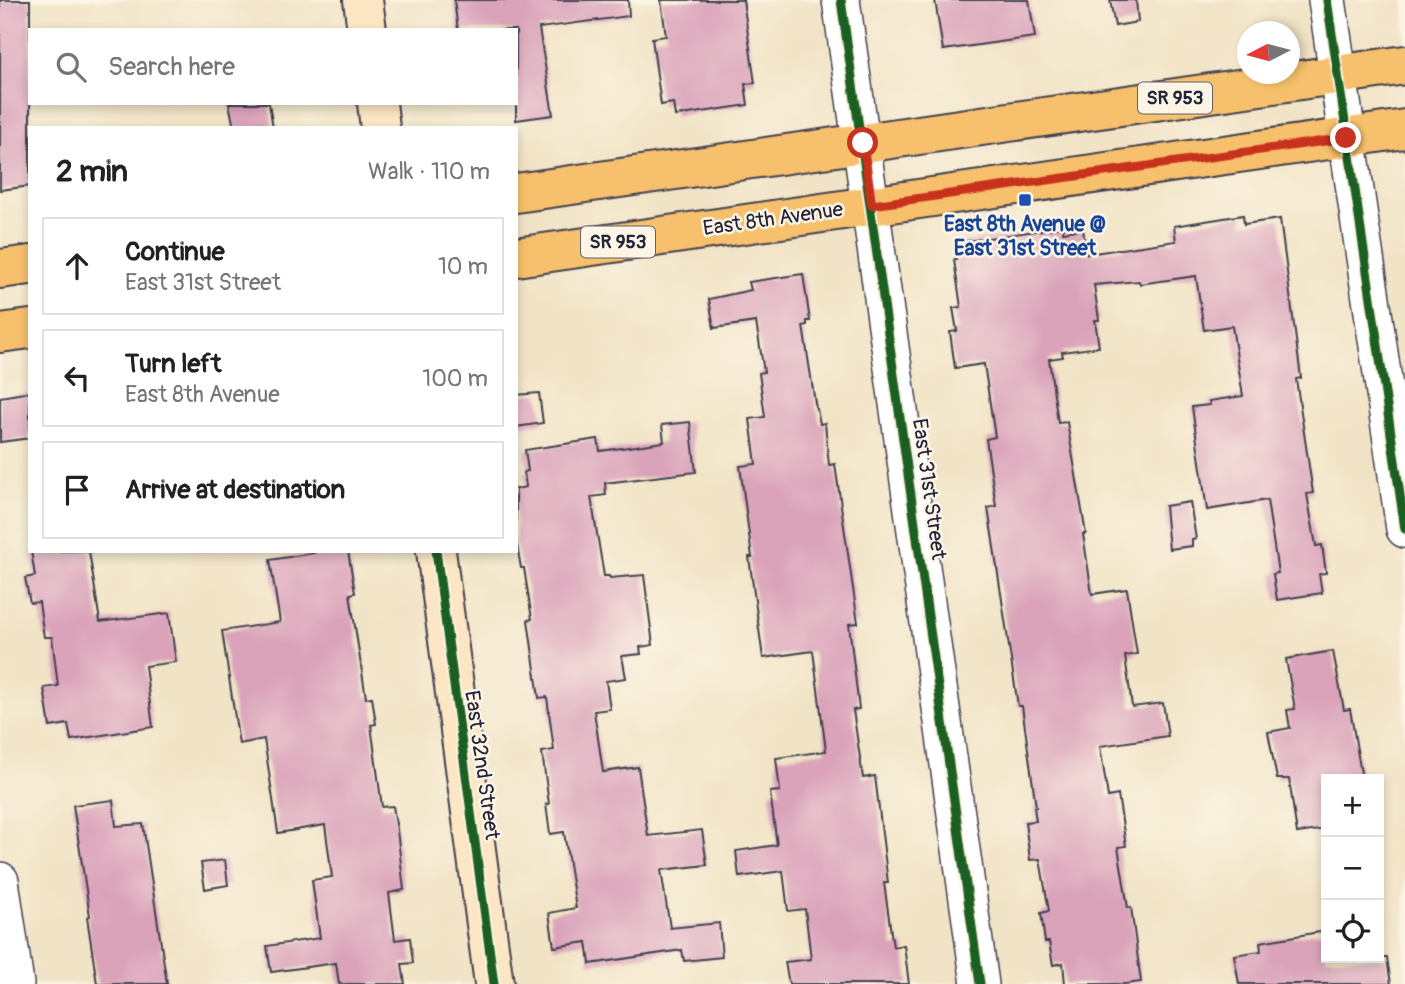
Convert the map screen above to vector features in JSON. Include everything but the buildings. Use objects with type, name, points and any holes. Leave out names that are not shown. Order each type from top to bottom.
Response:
[{"type":"main road","name":"SR 953","points":[[518,193],[1405,65]]},
{"type":"main road","name":"East 8th Avenue","points":[[518,257],[1405,130]]},
{"type":"main road","points":[[0,269],[28,265]]},
{"type":"main road","points":[[0,333],[28,329]]},
{"type":"street","points":[[363,0],[367,28]]},
{"type":"street","name":"East 31st Street","points":[[841,0],[980,984]]},
{"type":"street","points":[[1327,0],[1405,529]]},
{"type":"street","points":[[377,105],[380,126]]},
{"type":"street","name":"East 32nd Street","points":[[436,553],[494,984]]},
{"type":"street","points":[[0,881],[15,984]]},
{"type":"cycle path","points":[[841,0],[980,984]]},
{"type":"cycle path","points":[[1327,0],[1405,529]]},
{"type":"cycle path","points":[[436,553],[494,984]]},
{"type":"place","name":"East 8th Avenue @ East 31st Street","points":[[1025,200]]},
{"type":"route","points":[[863,143],[872,205],[1346,138]]}]
